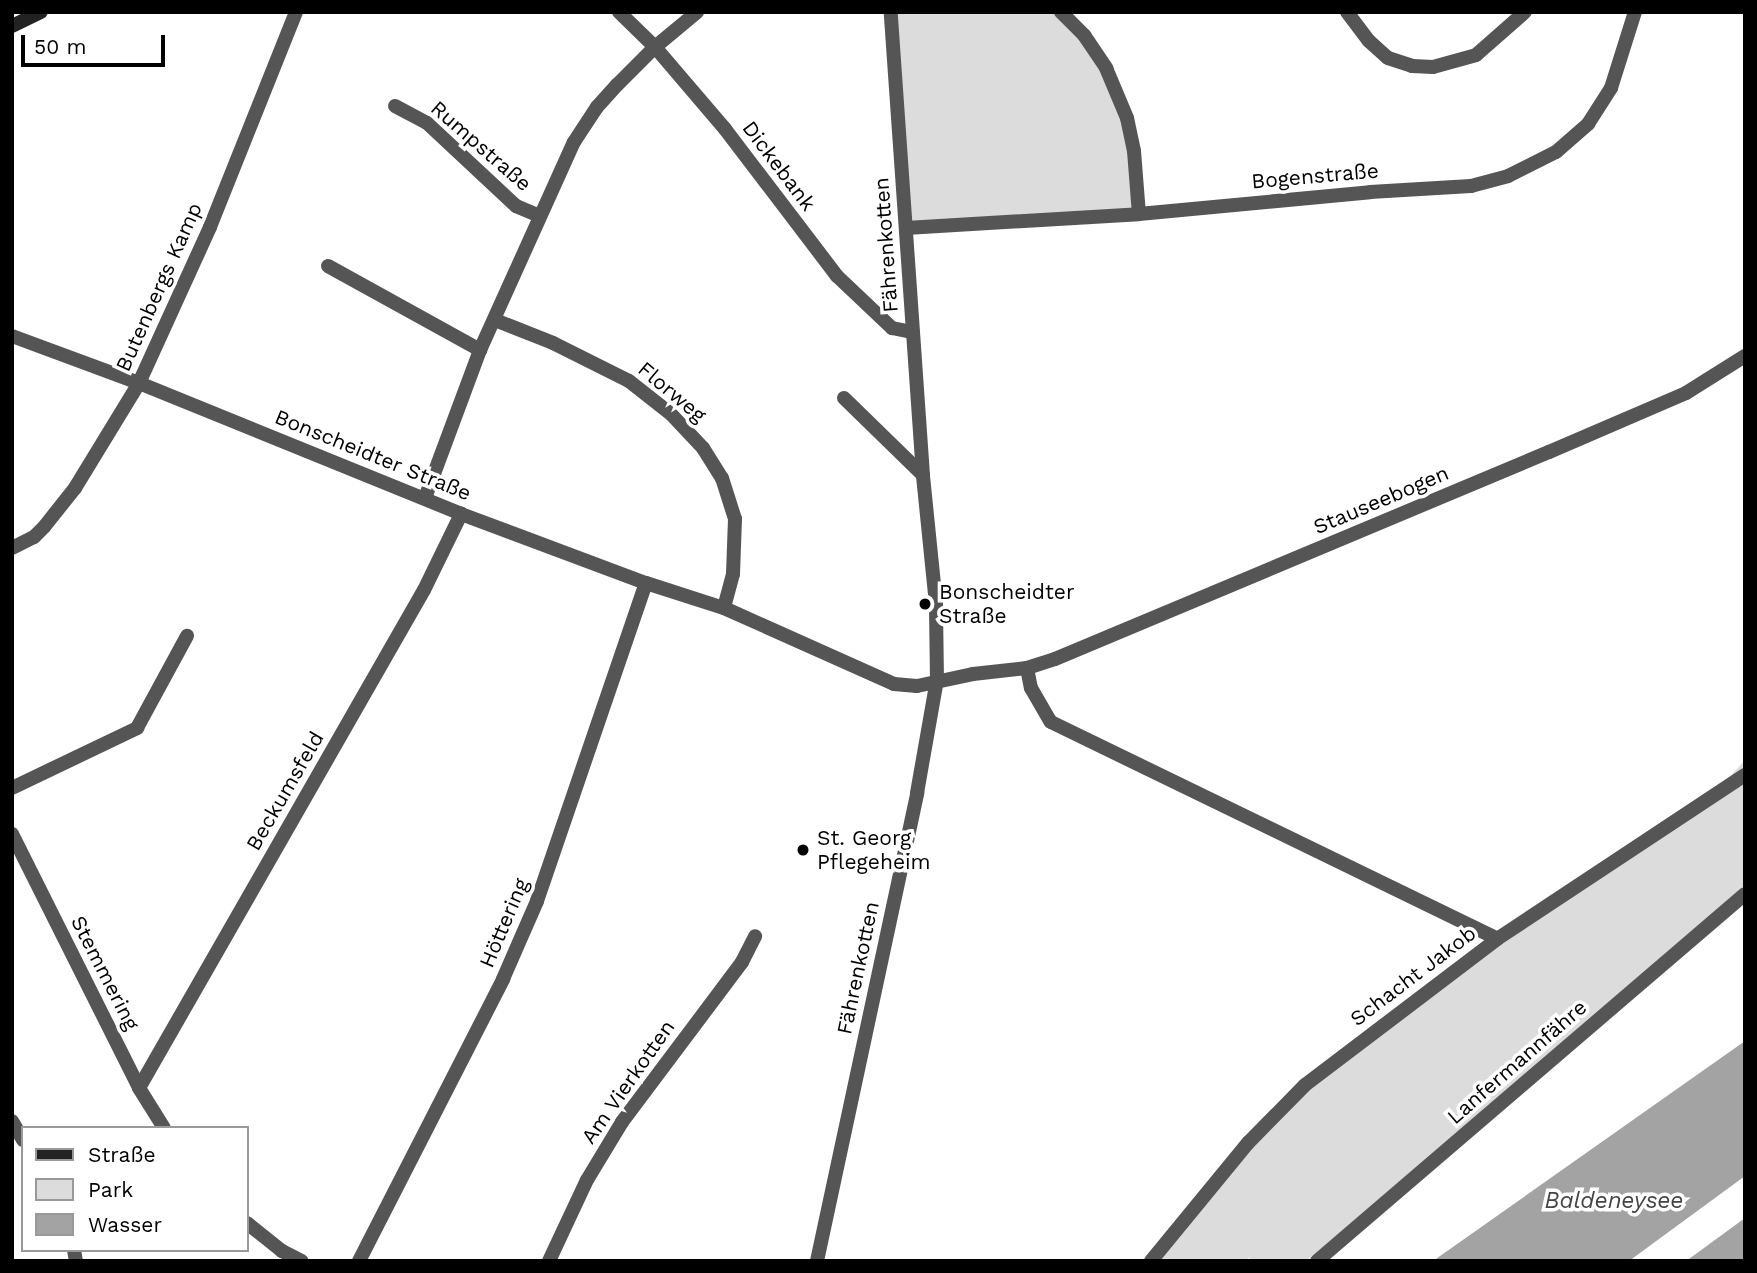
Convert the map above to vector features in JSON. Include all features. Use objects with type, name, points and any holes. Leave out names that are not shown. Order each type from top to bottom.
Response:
[{"type":"street","points":[[12,26],[41,12]]},
{"type":"street","name":"Butenbergs Kamp","points":[[12,548],[30,539],[44,527],[75,488],[139,383],[210,227],[296,12]]},
{"type":"street","name":"Dickebank","points":[[620,12],[655,47],[725,129],[837,276],[892,328],[913,332]]},
{"type":"street","name":"Rumpstraße","points":[[425,498],[480,350],[574,142],[597,107],[655,47],[697,12]]},
{"type":"street","name":"Fährenkotten","points":[[817,1261],[917,793],[937,680],[936,604],[923,475],[891,12]]},
{"type":"street","points":[[1061,12],[1084,35],[1106,68],[1127,118],[1134,151],[1139,214]]},
{"type":"street","points":[[1347,12],[1369,41],[1388,58],[1412,66],[1433,67],[1476,55],[1525,12]]},
{"type":"street","name":"Bogenstraße","points":[[906,228],[1139,214],[1370,192],[1471,186],[1508,176],[1556,152],[1588,124],[1611,88],[1634,12]]},
{"type":"street","name":"Rumpstraße","points":[[395,106],[426,122],[516,206],[539,216]]},
{"type":"street","points":[[328,266],[480,350]]},
{"type":"street","name":"Florweg","points":[[495,320],[553,343],[629,381],[671,414],[703,448],[722,478],[735,519],[733,574],[724,608]]},
{"type":"street","name":"Bonscheidter Straße","points":[[12,336],[139,383],[461,514],[646,583],[724,608],[894,684],[917,686],[937,680],[1027,668]]},
{"type":"street","name":"Stauseebogen","points":[[1027,668],[1055,659],[1574,442],[1686,393],[1745,356]]},
{"type":"street","points":[[844,398],[923,475]]},
{"type":"street","name":"Beckumsfeld","points":[[139,1088],[424,590],[461,514]]},
{"type":"street","name":"Höttering","points":[[359,1261],[503,979],[537,901],[646,583]]},
{"type":"street","points":[[12,788],[137,728],[187,636]]},
{"type":"street","points":[[1027,668],[1031,688],[1051,722],[1497,939]]},
{"type":"street","name":"Schacht Jakob","points":[[1151,1261],[1248,1143],[1305,1085],[1497,939],[1745,775]]},
{"type":"street","name":"Stemmering","points":[[12,834],[139,1088],[163,1126]]},
{"type":"street","name":"Lanfermannfähre","points":[[1317,1261],[1745,894]]},
{"type":"street","name":"Am Vierkotten","points":[[549,1261],[586,1180],[622,1122],[741,962],[755,936]]},
{"type":"street","points":[[248,1224],[282,1251],[302,1261]]},
{"type":"green space","points":[[891,12],[1060,12],[1091,46],[1127,118],[1139,214],[906,228]]},
{"type":"green space","points":[[1745,760],[1745,891],[1306,1261],[1247,1261],[1251,1256],[1245,1261],[1145,1261],[1313,1076],[1725,782]]},
{"type":"water","name":"Baldeneysee","points":[[1745,1041],[1745,1176],[1629,1261],[1433,1261]]},
{"type":"water","name":"Baldeneysee","points":[[1745,1218],[1745,1261],[1686,1261],[1693,1256]]},
{"type":"place","name":"Bonscheidter Straße","points":[[925,604]]},
{"type":"place","name":"St. Georg Pflegeheim","points":[[803,850]]}]
